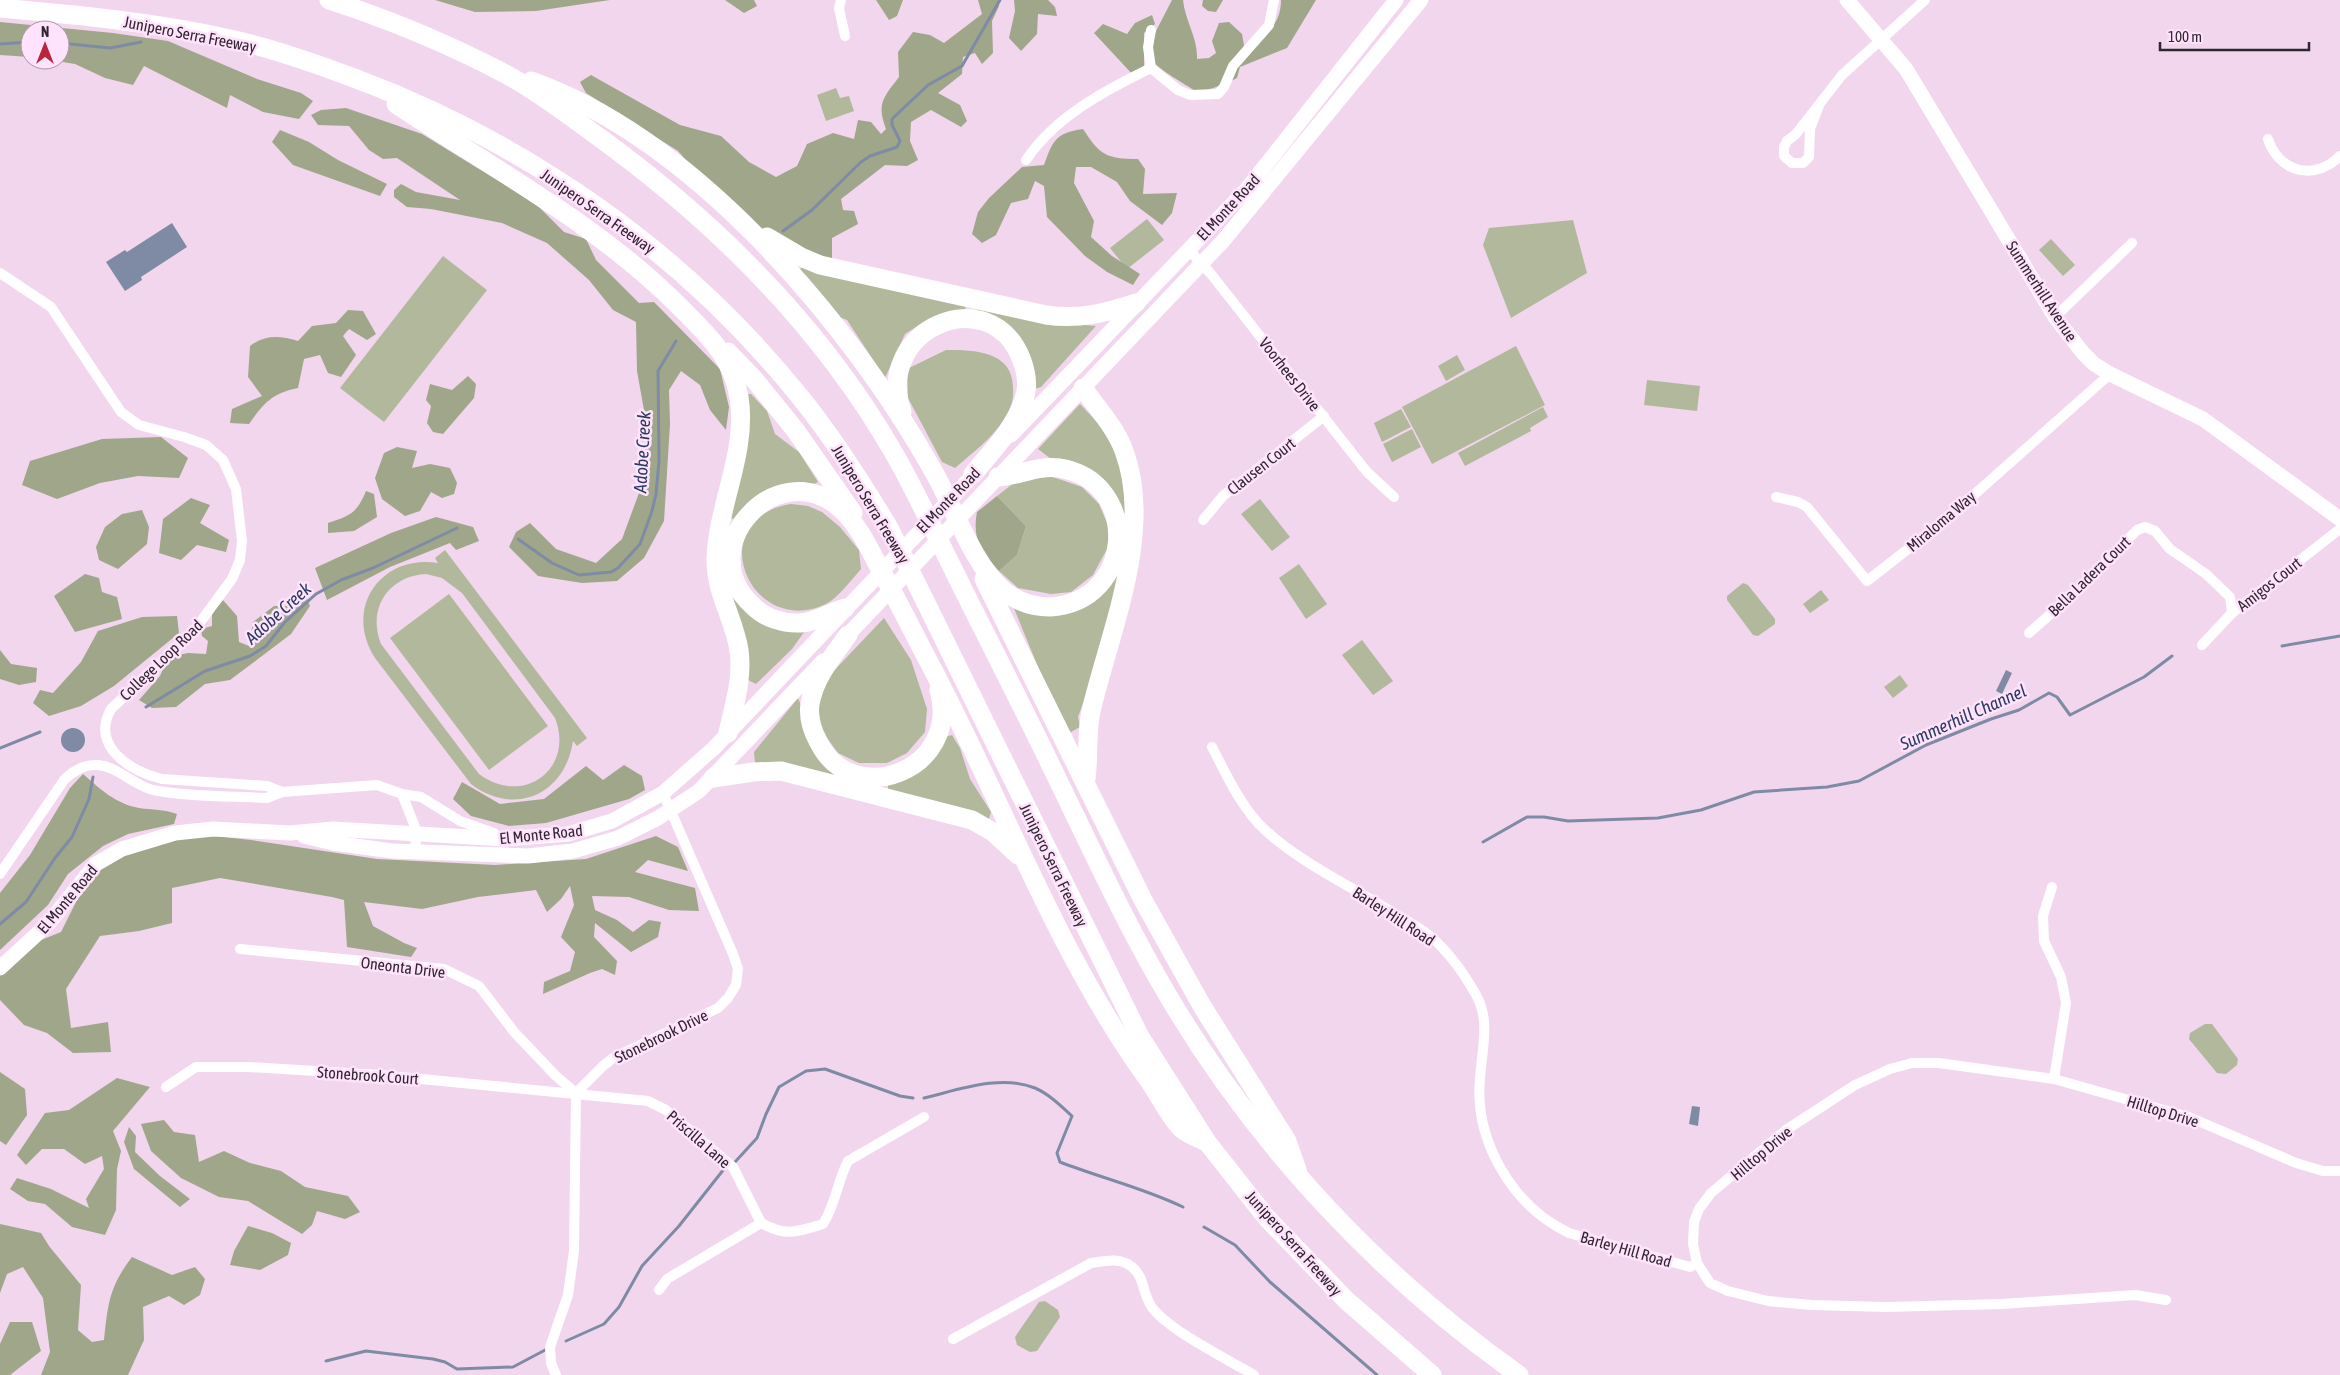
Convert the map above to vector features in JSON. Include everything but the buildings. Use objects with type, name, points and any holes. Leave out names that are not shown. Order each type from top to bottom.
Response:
[{"type":"highway","points":[[329,0],[405,27],[495,68],[559,92],[596,112],[658,151],[781,247],[800,257],[839,270],[1060,317],[1088,317],[1136,303]]},
{"type":"highway","name":"Junipero Serra Freeway","points":[[0,8],[156,25],[233,39],[308,62],[421,105],[539,169],[636,235],[685,275],[728,316],[802,399],[858,476],[889,528],[1139,1035],[1207,1142],[1266,1217],[1339,1293],[1432,1375]]},
{"type":"highway","points":[[495,68],[555,106],[624,155],[674,194],[722,237],[767,283],[841,372],[871,415],[918,498],[1141,949],[1207,1057],[1280,1156],[1377,1258],[1464,1334],[1519,1375]]},
{"type":"highway","points":[[370,84],[603,240],[649,275],[705,332],[743,367],[796,431],[859,523],[870,550]]},
{"type":"highway","points":[[708,191],[796,279],[851,346],[907,424],[970,543],[989,574],[1002,590],[1022,602],[1034,605],[1058,606],[1082,598],[1099,584],[1112,566],[1118,545],[1114,514],[1104,495],[1086,478],[1067,470],[1048,467],[1024,471],[1012,476],[998,477]]},
{"type":"highway","points":[[907,424],[901,409],[898,379],[903,357],[918,336],[940,322],[952,319],[977,320],[999,330],[1014,346],[1024,365],[1026,374],[1025,397],[1012,426],[973,474]]},
{"type":"highway","points":[[705,332],[726,358],[732,371],[741,411],[739,438],[716,560],[721,596],[734,634],[740,661],[739,686],[728,733]]},
{"type":"highway","points":[[1083,388],[1112,428],[1124,449],[1132,475],[1135,512],[1130,562],[1091,712],[1086,744],[1087,769],[1085,783]]},
{"type":"highway","points":[[845,608],[812,621],[800,623],[776,620],[754,607],[740,590],[732,571],[732,550],[738,529],[750,512],[770,498],[781,494],[806,492],[819,496],[840,508],[855,526],[870,550],[970,740],[1031,873],[1103,1012],[1136,1064],[1182,1130],[1207,1142]]},
{"type":"highway","points":[[970,543],[984,580],[1143,900],[1184,975],[1287,1141],[1300,1179]]},
{"type":"highway","points":[[848,635],[817,683],[810,706],[810,719],[816,738],[826,754],[835,763],[858,774],[886,776],[900,773],[924,758],[937,738],[942,719],[941,699],[921,648]]},
{"type":"highway","points":[[713,778],[753,772],[781,771],[961,816],[993,832],[1013,849],[1031,873]]},
{"type":"street","points":[[841,0],[839,8],[845,36]]},
{"type":"street","points":[[1152,30],[1148,47],[1151,68],[1178,90],[1190,95],[1218,94],[1224,88],[1233,66],[1270,25],[1274,0]]},
{"type":"street","name":"El Monte Road","points":[[290,833],[333,829],[482,838],[537,837],[568,834],[612,821],[663,794],[688,774],[728,733],[845,608],[1246,190],[1396,0]]},
{"type":"street","name":"El Monte Road","points":[[0,968],[48,924],[96,864],[122,848],[157,837],[194,830],[233,829],[290,833],[333,843],[416,852],[528,856],[573,851],[618,838],[671,810],[699,791],[1228,236],[1421,0]]},
{"type":"street","name":"Summerhill Avenue","points":[[1847,0],[1906,69],[2055,317],[2083,353],[2110,374],[2203,419],[2340,519]]},
{"type":"street","points":[[1820,103],[1810,130],[1809,157],[1803,163],[1792,163],[1784,156],[1786,141],[1796,134],[1820,103],[1842,75],[1883,40],[1925,0]]},
{"type":"street","points":[[1026,160],[1044,136],[1067,115],[1151,68]]},
{"type":"street","points":[[2268,139],[2270,147],[2280,160],[2287,166],[2302,171],[2311,172],[2327,167],[2340,156]]},
{"type":"street","points":[[2055,317],[2132,243]]},
{"type":"street","name":"Voorhees Drive","points":[[1188,249],[1202,263],[1367,472],[1394,497]]},
{"type":"street","name":"College Loop Road","points":[[0,273],[50,307],[121,412],[139,425],[206,445],[223,460],[236,489],[242,541],[240,560],[232,579],[193,632],[111,709],[104,726],[108,742],[121,759],[142,773],[151,776],[162,779],[267,786],[282,792]]},
{"type":"street","name":"Miraloma Way","points":[[1776,497],[1798,502],[1807,507],[1867,581],[1949,517],[2110,374]]},
{"type":"street","name":"Clausen Court","points":[[1204,520],[1223,496],[1324,416]]},
{"type":"street","name":"Bella Ladera Court","points":[[2029,633],[2080,588],[2137,530],[2144,527],[2155,532],[2170,549],[2206,574],[2219,586],[2230,597],[2232,613]]},
{"type":"street","name":"Amigos Court","points":[[2202,644],[2232,613],[2340,529]]},
{"type":"street","name":"Barley Hill Road","points":[[1212,747],[1246,806],[1263,828],[1335,878],[1430,936],[1465,976],[1477,996],[1486,1035],[1479,1091],[1486,1136],[1508,1180],[1528,1204],[1552,1224],[1569,1233],[1690,1267],[1697,1263]]},
{"type":"street","name":"College Loop Road","points":[[0,874],[64,780],[73,772],[89,766],[107,767],[141,786],[167,792],[267,798],[282,792],[378,785],[402,794],[421,797],[460,821],[486,832],[515,837],[537,837]]},
{"type":"street","points":[[402,794],[411,813],[416,834],[416,852]]},
{"type":"street","name":"Stonebrook Drive","points":[[576,1093],[613,1058],[718,1008],[726,1001],[736,985],[738,968],[733,954],[663,794]]},
{"type":"street","points":[[2052,887],[2043,916],[2044,942],[2061,977],[2066,1003],[2054,1079]]},
{"type":"street","name":"Oneonta Drive","points":[[240,949],[444,969],[479,986],[515,1032],[556,1076],[576,1093]]},
{"type":"street","name":"Hilltop Drive","points":[[2166,1300],[2135,1295],[2002,1304],[1886,1307],[1811,1305],[1768,1301],[1728,1291],[1710,1283],[1697,1263],[1693,1244],[1694,1222],[1699,1209],[1712,1193],[1786,1130],[1867,1079],[1890,1069],[1912,1063],[1939,1063],[2054,1079],[2189,1118],[2296,1163],[2322,1171],[2340,1171]]},
{"type":"street","name":"Stonebrook Court","points":[[166,1087],[196,1067],[248,1067],[380,1075],[576,1093]]},
{"type":"street","points":[[556,1375],[551,1363],[550,1347],[568,1295],[574,1250],[576,1093]]},
{"type":"street","name":"Priscilla Lane","points":[[576,1093],[648,1101],[666,1110],[733,1167],[761,1223]]},
{"type":"street","points":[[659,1290],[667,1279],[761,1223],[785,1233],[793,1233],[823,1224],[832,1210],[841,1174],[848,1161],[924,1117]]},
{"type":"street","points":[[953,1340],[1091,1263],[1109,1260],[1131,1266],[1140,1274],[1148,1303],[1161,1316],[1254,1375]]},
{"type":"green space","points":[[435,0],[610,0],[536,11],[475,12]]},
{"type":"green space","points":[[725,0],[754,0],[757,6],[744,13]]},
{"type":"green space","points":[[876,0],[903,0],[897,16],[889,20]]},
{"type":"green space","points":[[978,0],[999,0],[999,6],[992,21],[993,53],[982,64],[975,53],[963,57],[962,74],[938,93],[960,105],[967,121],[961,127],[931,110],[911,122],[910,141],[918,160],[907,166],[885,165],[841,199],[843,210],[854,211],[858,224],[832,238],[832,259],[792,249],[755,224],[717,196],[678,151],[586,93],[580,82],[591,75],[680,125],[721,136],[749,162],[776,177],[797,166],[807,144],[833,133],[854,139],[858,120],[871,122],[881,134],[886,129],[882,113],[883,101],[899,77],[898,52],[913,32],[930,35],[944,43],[982,14]]},
{"type":"green space","points":[[1014,0],[1048,0],[1055,7],[1057,16],[1038,14],[1037,34],[1021,51],[1009,38],[1015,11]]},
{"type":"green space","points":[[1172,0],[1183,0],[1196,44],[1197,59],[1209,58],[1216,53],[1212,41],[1219,23],[1229,22],[1242,34],[1245,51],[1275,24],[1281,0],[1316,0],[1287,48],[1240,67],[1237,78],[1198,93],[1165,72],[1147,56],[1156,31]]},
{"type":"green space","points":[[1203,0],[1223,0],[1216,12],[1208,11],[1202,6]]},
{"type":"green space","points":[[1152,15],[1155,24],[1144,33],[1144,71],[1134,76],[1094,33],[1103,24],[1127,34],[1135,23]]},
{"type":"green space","points":[[0,22],[20,24],[20,56],[0,55]]},
{"type":"green space","points":[[70,29],[168,41],[257,79],[301,93],[313,101],[299,119],[263,112],[230,95],[227,108],[144,66],[133,85],[105,78],[70,63]]},
{"type":"green space","points":[[836,88],[840,98],[849,96],[854,111],[826,121],[817,95]]},
{"type":"green space","points":[[346,108],[422,134],[536,204],[564,232],[586,239],[596,260],[639,303],[654,302],[720,369],[729,407],[726,430],[710,410],[700,385],[681,371],[669,390],[670,424],[664,521],[644,558],[617,581],[582,583],[538,576],[509,547],[516,532],[530,523],[556,549],[596,563],[622,539],[639,493],[647,427],[637,371],[636,322],[613,310],[589,280],[547,243],[502,223],[431,209],[407,207],[394,197],[394,190],[401,184],[416,192],[460,200],[397,158],[383,159],[369,150],[349,126],[318,125],[311,115],[321,110]]},
{"type":"green space","points":[[1083,129],[1094,145],[1105,154],[1118,158],[1138,159],[1145,169],[1143,194],[1177,193],[1172,213],[1162,225],[1130,201],[1117,182],[1091,167],[1076,167],[1074,183],[1094,221],[1091,237],[1112,256],[1140,274],[1133,285],[1107,272],[1085,256],[1047,217],[1044,186],[1035,181],[1028,199],[1011,203],[996,235],[982,243],[972,234],[978,212],[989,198],[1022,167],[1044,165],[1053,144],[1061,136]]},
{"type":"green space","points":[[280,130],[309,142],[338,160],[387,184],[380,196],[293,165],[272,142]]},
{"type":"green space","points":[[1147,219],[1164,240],[1127,269],[1110,248]]},
{"type":"green space","points":[[1573,220],[1587,273],[1511,318],[1483,245],[1489,228]]},
{"type":"green space","points":[[2051,239],[2075,265],[2063,276],[2039,250]]},
{"type":"green space","points":[[443,256],[487,290],[384,422],[340,388]]},
{"type":"green space","points":[[803,266],[965,304],[966,312],[927,320],[905,334],[885,378],[847,320],[828,313],[796,274]]},
{"type":"green space","points":[[978,306],[1052,322],[1096,326],[1041,387],[1031,390],[1031,377],[975,314]]},
{"type":"green space","points":[[348,310],[363,311],[376,334],[367,340],[349,329],[343,336],[356,355],[341,377],[328,373],[320,355],[304,359],[298,388],[281,393],[269,400],[249,424],[230,423],[232,409],[262,396],[248,377],[250,346],[262,339],[273,337],[298,341],[312,326],[336,323]]},
{"type":"green space","points":[[1516,346],[1545,405],[1432,464],[1402,407]]},
{"type":"green space","points":[[946,350],[980,352],[999,359],[1011,375],[1013,387],[1011,404],[994,433],[955,468],[942,462],[908,398],[907,369]]},
{"type":"green space","points":[[1457,355],[1465,370],[1446,381],[1438,366]]},
{"type":"green space","points":[[468,376],[476,384],[474,398],[443,434],[433,432],[427,423],[431,406],[426,400],[430,384],[452,390]]},
{"type":"green space","points":[[1647,380],[1700,386],[1697,411],[1644,405]]},
{"type":"green space","points":[[741,394],[751,394],[767,411],[775,434],[799,452],[818,482],[808,485],[784,486],[765,492],[748,503],[733,519],[728,516]]},
{"type":"green space","points":[[1080,404],[1109,435],[1127,483],[1127,513],[1122,513],[1038,449]]},
{"type":"green space","points":[[1543,407],[1548,417],[1530,428],[1531,431],[1465,466],[1458,453]]},
{"type":"green space","points":[[1401,409],[1411,427],[1382,442],[1374,423]]},
{"type":"green space","points":[[1412,429],[1421,447],[1392,462],[1383,444]]},
{"type":"green space","points":[[161,437],[188,458],[179,478],[138,476],[100,483],[57,499],[22,485],[30,461],[102,439]]},
{"type":"green space","points":[[397,447],[417,451],[412,468],[430,464],[450,468],[457,483],[454,494],[442,498],[431,492],[420,511],[405,516],[382,499],[375,478],[384,453]]},
{"type":"green space","points":[[1050,476],[1082,487],[1099,504],[1110,530],[1107,549],[1093,575],[1071,592],[1051,594],[1018,588],[999,571],[1017,555],[1026,526],[997,496],[1019,479]]},
{"type":"green space","points":[[366,491],[374,494],[377,517],[354,531],[328,533],[328,523],[352,513]]},
{"type":"green space","points":[[997,496],[1026,526],[1017,555],[999,571],[979,544],[976,530],[977,512]]},
{"type":"green space","points":[[191,498],[210,505],[200,523],[229,540],[226,552],[197,545],[181,560],[159,553],[163,519]]},
{"type":"green space","points":[[1260,499],[1290,537],[1272,551],[1241,514]]},
{"type":"green space","points":[[791,504],[808,506],[822,512],[840,527],[859,550],[861,569],[831,601],[799,611],[776,606],[758,592],[746,573],[742,552],[747,531],[763,514]]},
{"type":"green space","points":[[142,510],[149,527],[147,544],[118,569],[99,560],[96,547],[105,527],[122,514]]},
{"type":"green space","points":[[436,517],[473,527],[479,541],[456,550],[450,543],[390,567],[327,600],[315,568],[391,533]]},
{"type":"green space","points":[[445,550],[587,738],[577,746],[573,741],[568,760],[560,775],[549,787],[535,795],[520,799],[504,799],[487,794],[471,784],[375,658],[366,639],[363,621],[366,604],[373,588],[385,576],[400,567],[418,562],[438,563],[435,558]],"holes":[[[426,574],[442,578],[462,593],[555,718],[559,736],[558,753],[551,767],[541,778],[528,784],[512,786],[496,783],[479,774],[381,644],[377,631],[379,607],[391,588],[413,576]]]},
{"type":"green space","points":[[1123,551],[1101,654],[1078,717],[1080,727],[1069,733],[1045,684],[1011,601],[1056,611]]},
{"type":"green space","points":[[1299,564],[1327,604],[1306,619],[1279,578]]},
{"type":"green space","points":[[85,574],[99,578],[102,592],[117,597],[122,619],[75,632],[54,596]]},
{"type":"green space","points":[[1743,583],[1748,585],[1775,619],[1775,624],[1758,636],[1753,635],[1727,600],[1727,596]]},
{"type":"green space","points":[[725,590],[740,605],[764,622],[807,628],[792,649],[756,684],[744,678]]},
{"type":"green space","points":[[1821,590],[1829,600],[1810,613],[1803,604]]},
{"type":"green space","points":[[305,593],[310,606],[291,634],[230,680],[205,684],[176,707],[152,708],[139,700],[160,676],[168,657],[188,653],[206,654],[208,641],[202,636],[201,629],[212,626],[212,613],[223,600],[237,616],[239,642],[249,646],[253,622],[274,606],[289,606]]},
{"type":"green space","points":[[449,594],[548,726],[489,770],[390,638]]},
{"type":"green space","points":[[177,616],[179,633],[114,686],[81,706],[49,716],[33,703],[40,690],[53,693],[81,662],[98,631],[142,617]]},
{"type":"green space","points":[[884,618],[911,660],[927,709],[925,732],[907,753],[887,763],[859,763],[838,753],[822,731],[818,708],[827,678]]},
{"type":"green space","points":[[1362,640],[1393,681],[1373,695],[1342,655]]},
{"type":"green space","points":[[0,650],[11,664],[37,668],[36,682],[19,685],[0,679]]},
{"type":"green space","points":[[1900,675],[1908,686],[1893,698],[1884,687]]},
{"type":"green space","points":[[798,698],[824,761],[838,779],[755,763],[754,752]]},
{"type":"green space","points":[[952,735],[960,748],[970,779],[991,812],[988,822],[888,794],[888,781],[937,739]]},
{"type":"green space","points":[[624,765],[642,776],[645,790],[629,799],[546,823],[509,826],[471,816],[453,799],[462,782],[500,804],[544,799],[586,766],[603,780]]},
{"type":"green space","points":[[83,774],[109,795],[123,803],[139,808],[163,810],[177,814],[174,824],[128,834],[103,846],[68,874],[48,905],[0,950],[0,893],[30,855],[70,788]]},
{"type":"green space","points":[[197,834],[377,859],[495,865],[586,859],[656,836],[678,847],[688,871],[648,860],[635,872],[695,888],[699,911],[669,910],[629,897],[592,896],[595,910],[617,920],[633,932],[649,920],[661,922],[658,937],[631,952],[595,923],[594,937],[617,961],[615,975],[602,969],[543,994],[544,982],[570,971],[575,952],[561,937],[574,905],[570,886],[561,899],[547,912],[536,890],[478,897],[422,909],[364,902],[373,926],[417,948],[411,957],[347,947],[344,900],[220,878],[172,888],[172,923],[139,931],[100,936],[66,989],[71,1028],[108,1022],[111,1052],[73,1053],[47,1033],[24,1025],[0,1000],[0,973],[16,950],[61,932],[88,878],[132,847]]},
{"type":"green space","points":[[2205,1024],[2212,1024],[2238,1059],[2237,1065],[2226,1074],[2217,1073],[2189,1039],[2190,1033]]},
{"type":"green space","points":[[0,1072],[25,1089],[27,1115],[6,1145],[0,1141]]},
{"type":"green space","points":[[117,1078],[150,1087],[113,1131],[121,1151],[117,1169],[116,1210],[105,1235],[72,1227],[45,1204],[28,1201],[10,1189],[17,1178],[51,1189],[89,1208],[86,1199],[104,1169],[102,1156],[85,1164],[64,1149],[42,1149],[26,1165],[17,1155],[45,1113],[69,1110]]},
{"type":"green space","points":[[164,1120],[174,1132],[195,1135],[199,1162],[224,1151],[250,1163],[281,1171],[305,1187],[348,1196],[360,1212],[345,1219],[317,1211],[312,1225],[302,1234],[248,1201],[219,1197],[181,1178],[151,1151],[141,1124]]},
{"type":"green space","points":[[129,1127],[136,1136],[135,1152],[160,1176],[190,1199],[180,1207],[134,1169],[124,1142]]},
{"type":"green space","points":[[0,1224],[41,1233],[49,1246],[81,1285],[78,1330],[92,1342],[104,1340],[107,1316],[114,1287],[132,1257],[172,1275],[195,1267],[205,1279],[200,1295],[184,1305],[169,1296],[143,1307],[144,1340],[128,1375],[41,1375],[50,1352],[43,1298],[23,1267],[7,1274],[0,1293]]},
{"type":"green space","points":[[248,1226],[272,1233],[291,1243],[288,1255],[260,1270],[230,1265],[234,1251]]},
{"type":"green space","points":[[1045,1301],[1058,1310],[1060,1317],[1037,1351],[1030,1352],[1017,1345],[1015,1337],[1039,1302]]},
{"type":"green space","points":[[10,1322],[32,1322],[41,1351],[10,1375],[0,1375],[0,1344]]},
{"type":"water","points":[[172,223],[187,247],[141,277],[142,280],[125,291],[106,262],[125,250],[127,252]]},
{"type":"water","points":[[2006,670],[2012,673],[2002,694],[1996,691]]},
{"type":"water","points":[[73,728],[82,731],[85,740],[82,749],[73,752],[64,749],[61,740],[64,731]]},
{"type":"water","points":[[1692,1106],[1700,1107],[1698,1126],[1689,1124]]},
{"type":"waterway","name":"Adobe Creek","points":[[783,231],[812,210],[861,162],[870,156],[897,147],[900,141],[892,125],[892,119],[928,85],[962,66],[1000,0]]},
{"type":"waterway","points":[[70,44],[110,48],[141,42]]},
{"type":"waterway","points":[[0,44],[20,43]]},
{"type":"waterway","name":"Adobe Creek","points":[[518,539],[552,563],[579,575],[611,572],[618,568],[640,544],[656,494],[659,461],[658,371],[676,341]]},
{"type":"waterway","name":"Adobe Creek","points":[[146,707],[205,671],[250,656],[266,646],[285,622],[316,594],[341,580],[373,568],[457,528]]},
{"type":"waterway","name":"Summerhill Channel","points":[[2282,646],[2340,636]]},
{"type":"waterway","name":"Summerhill Channel","points":[[1483,842],[1527,817],[1544,817],[1568,821],[1658,818],[1701,810],[1754,792],[1827,787],[1859,781],[1926,745],[2019,710],[2049,693],[2057,697],[2070,715],[2144,677],[2172,656]]},
{"type":"waterway","points":[[0,748],[40,732]]},
{"type":"waterway","name":"Adobe Creek","points":[[0,924],[26,902],[55,858],[72,837],[89,799],[93,777]]},
{"type":"waterway","points":[[735,1162],[757,1138],[779,1087],[806,1071],[825,1069],[900,1096],[913,1098]]},
{"type":"waterway","points":[[924,1098],[994,1083],[1022,1084],[1035,1088],[1050,1097],[1072,1116],[1057,1153],[1060,1162],[1153,1194],[1183,1207]]},
{"type":"waterway","points":[[566,1341],[604,1324],[619,1307],[642,1266],[679,1226],[724,1169]]},
{"type":"waterway","points":[[1204,1227],[1235,1245],[1270,1282],[1377,1375]]},
{"type":"waterway","points":[[326,1361],[366,1351],[433,1359],[445,1362],[457,1369],[513,1367],[547,1349]]}]
